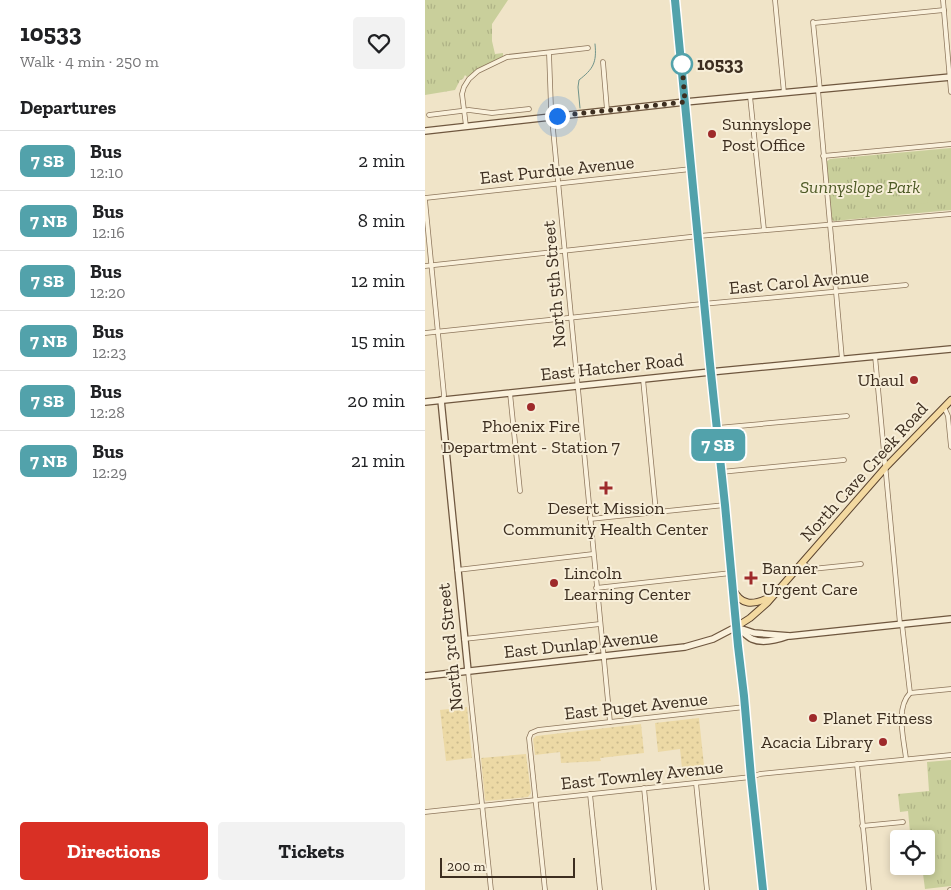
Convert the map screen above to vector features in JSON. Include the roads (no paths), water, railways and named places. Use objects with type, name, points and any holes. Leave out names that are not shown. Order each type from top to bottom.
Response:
[{"type":"main road","points":[[675,0],[763,890]]},
{"type":"main road","name":"North Cave Creek Road","points":[[736,627],[759,610],[774,595],[885,468],[951,400]]},
{"type":"main road","points":[[732,586],[736,594],[745,602],[760,602],[774,595]]},
{"type":"street","points":[[775,0],[784,93]]},
{"type":"street","points":[[943,0],[951,92]]},
{"type":"street","points":[[843,359],[823,156],[813,22],[944,10]]},
{"type":"street","points":[[466,126],[462,94],[464,87],[478,71],[507,57],[588,48]]},
{"type":"street","name":"North 5th Street","points":[[549,53],[551,116],[610,722]]},
{"type":"street","points":[[603,62],[607,110]]},
{"type":"street","points":[[425,131],[685,102],[950,78]]},
{"type":"street","points":[[751,96],[765,230]]},
{"type":"street","points":[[429,115],[469,110],[492,113],[529,109]]},
{"type":"street","points":[[823,156],[951,144]]},
{"type":"street","name":"East Purdue Avenue","points":[[425,199],[691,169]]},
{"type":"street","name":"North 3rd Street","points":[[425,199],[444,395],[442,400],[457,570],[491,890]]},
{"type":"street","points":[[425,266],[699,236],[951,214]]},
{"type":"street","name":"East Carol Avenue","points":[[425,333],[906,285]]},
{"type":"street","name":"East Hatcher Road","points":[[425,402],[951,349]]},
{"type":"street","points":[[875,356],[901,624],[910,693]]},
{"type":"street","points":[[643,379],[657,512]]},
{"type":"street","points":[[510,393],[520,491]]},
{"type":"street","points":[[944,407],[948,414],[951,447]]},
{"type":"street","points":[[717,428],[847,416]]},
{"type":"street","points":[[721,472],[844,460]]},
{"type":"street","points":[[590,519],[725,505]]},
{"type":"street","points":[[457,570],[593,554]]},
{"type":"street","points":[[802,563],[812,569],[861,564]]},
{"type":"street","points":[[597,588],[731,573]]},
{"type":"street","points":[[736,627],[754,633],[790,636],[951,619]]},
{"type":"street","points":[[465,639],[600,624]]},
{"type":"street","name":"East Dunlap Avenue","points":[[425,676],[685,647],[713,639],[736,627]]},
{"type":"street","points":[[906,759],[902,708],[906,697],[910,693],[951,689]]},
{"type":"street","name":"East Puget Avenue","points":[[536,800],[529,738],[531,733],[539,730],[745,707]]},
{"type":"street","name":"East Townley Avenue","points":[[425,812],[751,777],[760,774],[951,755]]},
{"type":"street","points":[[857,764],[869,890]]},
{"type":"street","points":[[697,782],[707,890]]},
{"type":"street","points":[[644,788],[654,890]]},
{"type":"street","points":[[590,794],[600,890]]},
{"type":"street","points":[[536,800],[545,890]]},
{"type":"street","points":[[862,826],[903,822]]},
{"type":"waterway","points":[[580,108],[579,80],[588,72],[595,61],[595,44]]},
{"type":"place","name":"10533","points":[[682,64]]},
{"type":"place","name":"Sunnyslope Post Office","points":[[712,134]]},
{"type":"place","name":"Uhaul","points":[[914,380]]},
{"type":"place","name":"Phoenix Fire Department - Station 7","points":[[531,407]]},
{"type":"place","name":"Desert Mission Community Health Center","points":[[606,488]]},
{"type":"place","name":"Banner Urgent Care","points":[[751,578]]},
{"type":"place","name":"Lincoln Learning Center","points":[[554,583]]},
{"type":"place","name":"Planet Fitness","points":[[813,718]]},
{"type":"place","name":"Acacia Library","points":[[883,742]]},
{"type":"park label","name":"Sunnyslope Park","points":[[860,187]]}]
